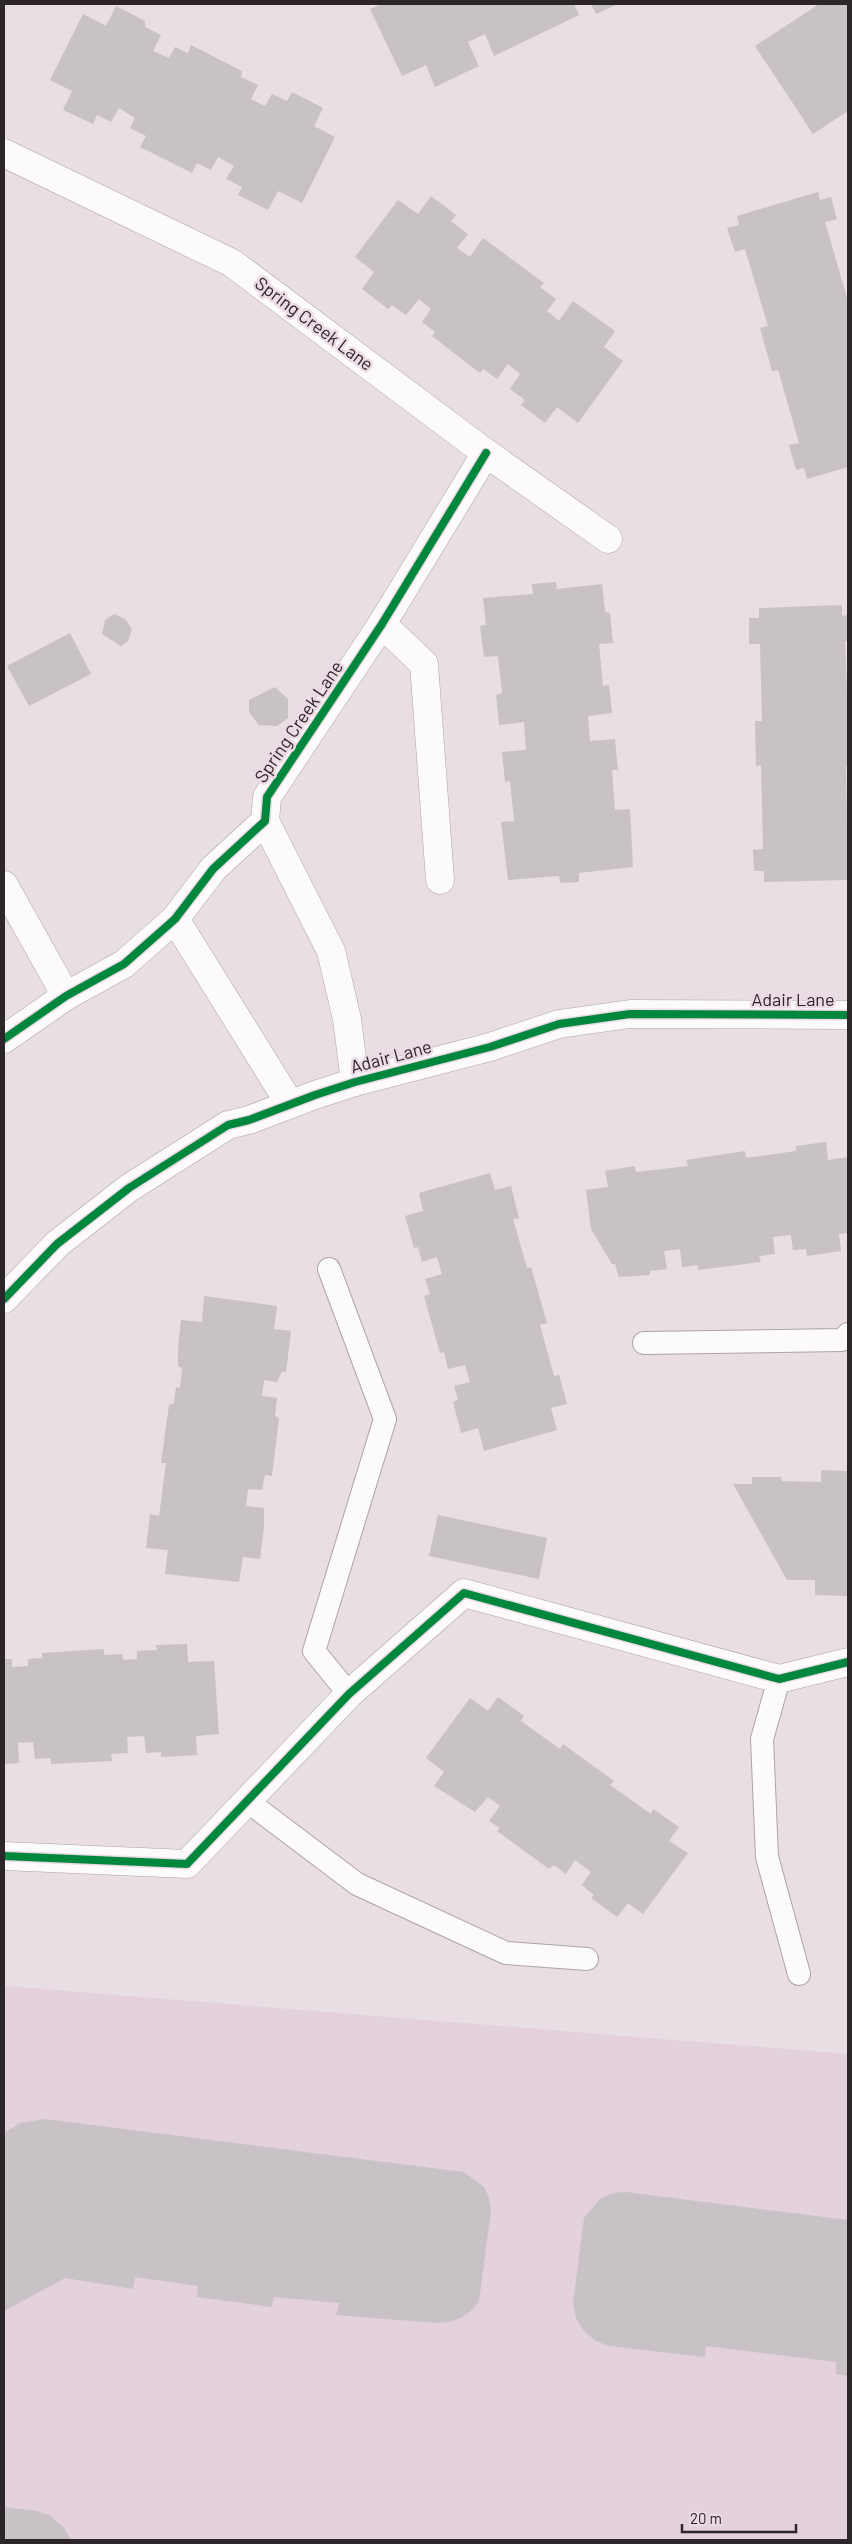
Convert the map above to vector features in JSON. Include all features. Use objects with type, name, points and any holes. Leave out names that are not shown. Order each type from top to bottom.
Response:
[{"type":"street","name":"Spring Creek Lane","points":[[4,153],[232,263],[486,453],[382,624],[267,797],[265,820]]},
{"type":"street","points":[[486,453],[608,539]]},
{"type":"street","points":[[382,624],[424,664],[440,880]]},
{"type":"street","points":[[4,1039],[66,996],[124,964],[175,919],[213,868],[265,820],[331,951],[347,1019],[355,1082]]},
{"type":"street","points":[[4,885],[66,996]]},
{"type":"street","points":[[175,919],[290,1104]]},
{"type":"street","name":"Adair Lane","points":[[4,1299],[57,1244],[129,1188],[228,1125],[355,1082],[490,1047],[559,1024],[630,1014],[848,1015]]},
{"type":"street","points":[[4,1856],[187,1864],[349,1694],[464,1593],[779,1679],[848,1662]]},
{"type":"lane","points":[[329,1269],[385,1419],[314,1651],[349,1694]]},
{"type":"lane","points":[[644,1343],[846,1340]]},
{"type":"lane","points":[[779,1679],[762,1739],[767,1857],[799,1974]]},
{"type":"lane","points":[[247,1801],[357,1884],[506,1953],[587,1959]]},
{"type":"shaded area","points":[[4,1986],[848,2054],[848,2540],[4,2540]]},
{"type":"building","points":[[381,4],[574,4],[579,15],[494,56],[485,34],[468,42],[479,66],[435,87],[426,65],[402,76],[370,9]]},
{"type":"building","points":[[591,4],[618,4],[596,14]]},
{"type":"building","points":[[819,4],[848,4],[848,111],[813,134],[755,46]]},
{"type":"building","points":[[116,6],[145,21],[145,27],[161,35],[153,51],[169,58],[175,47],[188,53],[191,45],[242,71],[241,77],[258,85],[251,99],[265,106],[272,94],[287,101],[292,92],[323,108],[314,126],[335,137],[302,203],[278,191],[268,210],[238,195],[242,187],[226,179],[234,166],[218,157],[211,170],[197,163],[192,173],[140,147],[146,136],[130,128],[135,118],[119,108],[111,122],[97,115],[93,124],[63,110],[72,91],[50,80],[83,14],[106,26]]},
{"type":"building","points":[[818,192],[820,200],[831,197],[837,219],[825,222],[848,301],[848,467],[807,479],[804,468],[796,470],[789,445],[799,443],[778,370],[772,371],[760,328],[768,326],[745,249],[735,252],[727,228],[739,225],[737,216]]},
{"type":"building","points":[[431,196],[456,215],[451,221],[468,234],[457,248],[470,257],[483,238],[544,283],[540,287],[556,299],[547,311],[559,321],[573,301],[615,331],[604,347],[623,361],[578,423],[557,407],[545,423],[521,405],[525,400],[510,389],[520,374],[508,364],[497,379],[483,369],[480,373],[432,336],[435,332],[422,322],[431,309],[419,299],[406,315],[392,305],[388,309],[362,289],[374,272],[355,257],[398,200],[418,214]]},
{"type":"building","points":[[556,582],[557,589],[602,584],[605,612],[610,613],[613,643],[599,644],[603,686],[609,685],[612,713],[588,716],[590,741],[615,739],[618,770],[612,770],[615,810],[630,809],[633,867],[579,873],[579,882],[560,883],[559,876],[508,880],[501,822],[514,821],[510,781],[505,782],[502,752],[526,750],[524,722],[499,725],[496,695],[502,693],[498,656],[484,657],[480,626],[486,625],[483,598],[533,594],[532,584]]},
{"type":"building","points":[[842,605],[842,616],[848,615],[848,641],[845,641],[848,721],[848,766],[846,766],[848,880],[764,882],[764,871],[754,871],[753,850],[763,849],[761,765],[756,766],[755,721],[762,721],[760,644],[749,644],[749,618],[759,618],[759,608]]},
{"type":"building","points":[[114,614],[125,619],[132,629],[128,641],[121,646],[102,634],[105,620]]},
{"type":"building","points":[[70,633],[91,674],[29,706],[7,666]]},
{"type":"building","points":[[275,687],[288,699],[288,718],[277,726],[259,725],[249,712],[249,700]]},
{"type":"building","points":[[826,1142],[828,1160],[848,1157],[848,1233],[839,1234],[841,1251],[807,1256],[806,1249],[793,1250],[791,1235],[773,1237],[775,1254],[759,1256],[761,1262],[698,1270],[698,1265],[682,1267],[680,1249],[664,1251],[667,1269],[650,1271],[650,1275],[619,1277],[615,1264],[612,1264],[591,1229],[586,1190],[608,1187],[605,1171],[635,1166],[636,1172],[688,1166],[686,1160],[745,1151],[746,1158],[796,1151],[796,1146]]},
{"type":"building","points":[[490,1173],[495,1190],[511,1186],[519,1218],[513,1219],[527,1268],[531,1267],[547,1323],[540,1325],[554,1376],[559,1375],[567,1404],[551,1408],[557,1430],[484,1451],[478,1428],[461,1433],[453,1402],[458,1400],[454,1386],[470,1382],[465,1365],[448,1369],[444,1352],[440,1353],[424,1296],[430,1294],[425,1279],[442,1274],[437,1257],[422,1262],[418,1247],[414,1248],[405,1216],[423,1211],[419,1193]]},
{"type":"building","points":[[204,1296],[277,1306],[274,1329],[291,1331],[286,1372],[282,1371],[277,1382],[264,1380],[262,1396],[277,1398],[275,1416],[279,1418],[272,1476],[265,1475],[262,1490],[248,1489],[246,1506],[264,1508],[264,1527],[260,1559],[243,1557],[239,1582],[165,1574],[168,1550],[146,1548],[150,1514],[159,1516],[166,1463],[161,1463],[169,1405],[174,1403],[176,1387],[180,1388],[182,1368],[178,1366],[178,1347],[181,1320],[202,1322]]},
{"type":"building","points":[[821,1470],[848,1471],[848,1596],[815,1595],[815,1580],[787,1580],[733,1484],[752,1484],[752,1477],[781,1477],[782,1481],[821,1482]]},
{"type":"building","points":[[438,1515],[547,1538],[539,1579],[429,1556]]},
{"type":"building","points":[[187,1644],[188,1662],[214,1661],[219,1734],[196,1736],[197,1755],[161,1757],[161,1752],[146,1753],[144,1736],[127,1737],[128,1753],[111,1754],[112,1761],[51,1764],[51,1758],[35,1759],[33,1742],[18,1743],[19,1763],[4,1764],[4,1659],[12,1659],[12,1667],[28,1666],[28,1659],[42,1658],[42,1653],[104,1649],[104,1655],[122,1654],[123,1660],[137,1659],[137,1651],[157,1650],[156,1645]]},
{"type":"building","points":[[498,1697],[524,1716],[521,1721],[560,1749],[563,1744],[614,1781],[610,1785],[651,1814],[653,1809],[679,1827],[669,1841],[688,1853],[643,1914],[628,1903],[617,1917],[591,1898],[594,1895],[582,1885],[591,1872],[575,1860],[566,1874],[554,1865],[549,1869],[497,1831],[500,1828],[489,1821],[500,1806],[488,1797],[475,1812],[434,1786],[444,1772],[426,1758],[470,1698],[488,1711]]},
{"type":"building","points":[[45,2119],[464,2172],[484,2187],[489,2198],[491,2210],[479,2301],[471,2311],[461,2318],[437,2323],[336,2315],[339,2303],[274,2297],[272,2307],[197,2297],[198,2286],[135,2277],[133,2289],[65,2278],[4,2311],[4,2133],[20,2123]]},
{"type":"building","points":[[626,2192],[848,2220],[848,2376],[836,2374],[836,2362],[706,2346],[705,2357],[609,2346],[596,2341],[585,2332],[576,2319],[573,2303],[584,2218],[600,2199],[612,2193]]},
{"type":"building","points":[[4,2507],[37,2511],[49,2515],[64,2528],[71,2540],[4,2540]]},
{"type":"cycle path","points":[[4,1039],[66,996],[124,964],[175,919],[213,869],[265,821],[267,797],[382,624],[486,453]]},
{"type":"cycle path","points":[[4,1299],[57,1244],[129,1188],[228,1125],[249,1120],[315,1095],[355,1082],[490,1047],[559,1024],[630,1014],[848,1015]]},
{"type":"cycle path","points":[[4,1856],[187,1864],[349,1694],[464,1593],[779,1679],[848,1662]]}]
